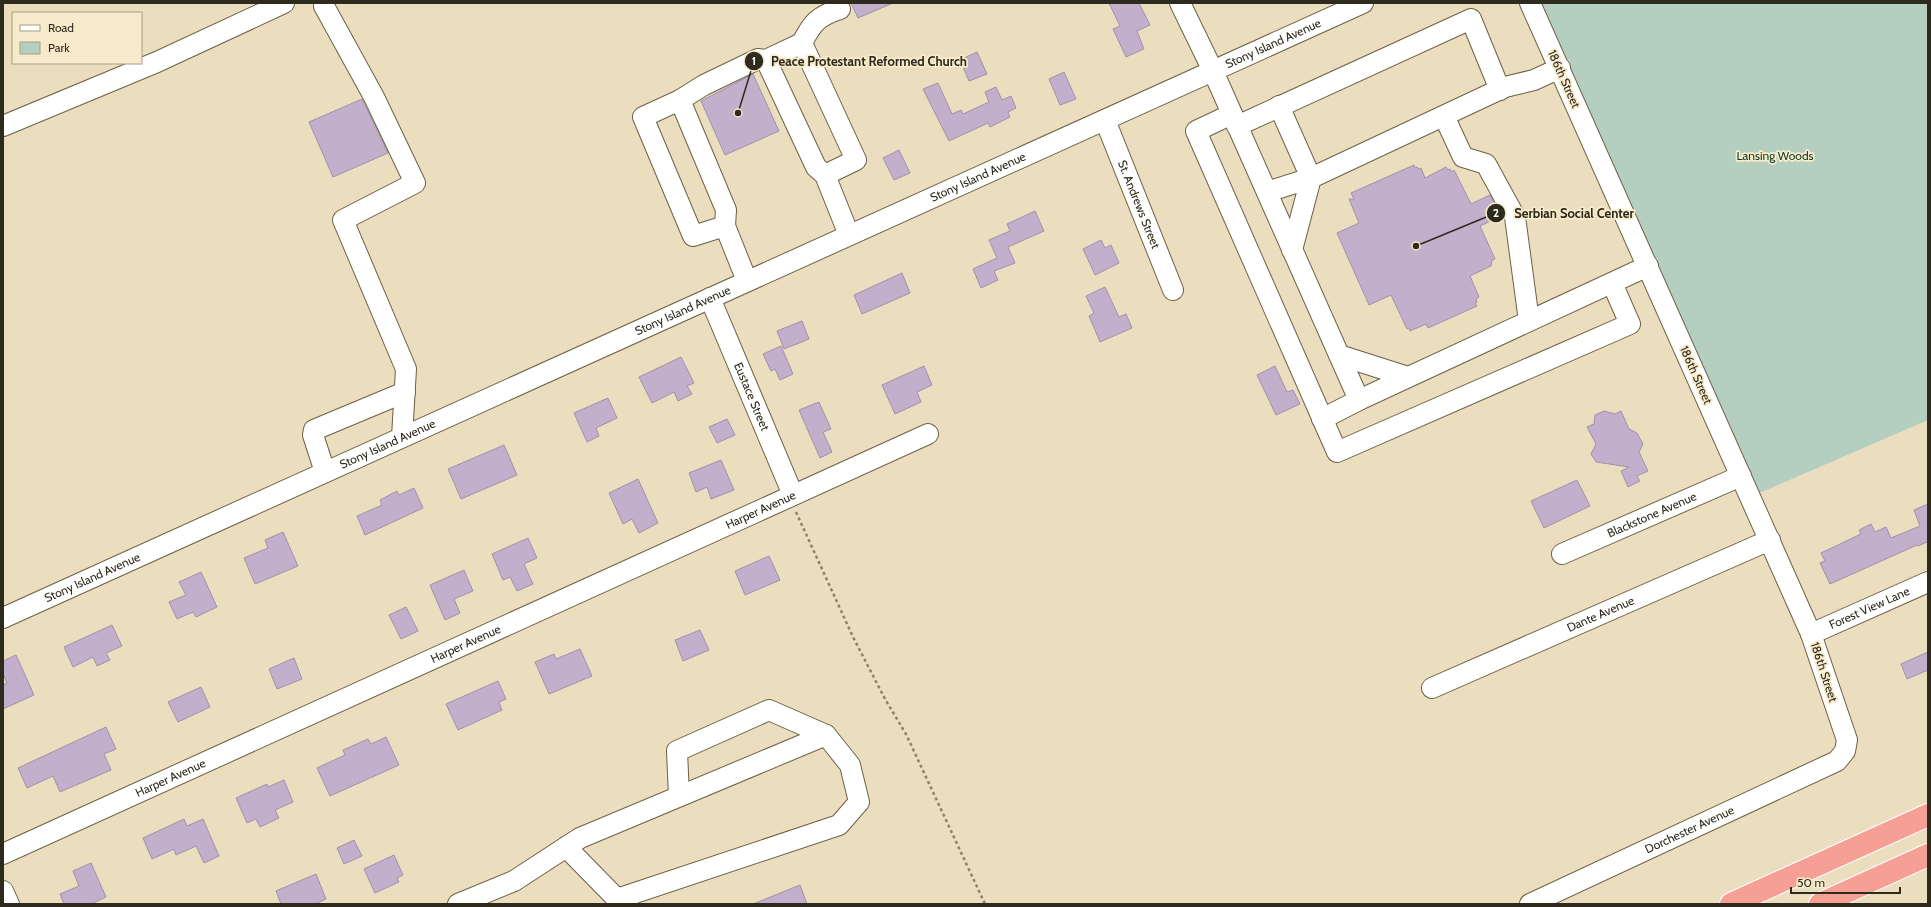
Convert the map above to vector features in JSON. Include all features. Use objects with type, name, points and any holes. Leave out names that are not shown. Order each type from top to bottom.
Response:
[{"type":"highway","points":[[1731,904],[1928,815]]},
{"type":"highway","points":[[1820,904],[1928,855]]},
{"type":"street","points":[[3,126],[157,62],[284,3]]},
{"type":"street","points":[[1180,3],[1212,71],[1359,400]]},
{"type":"street","name":"Stony Island Avenue","points":[[3,618],[1363,3]]},
{"type":"street","name":"186th Street","points":[[1530,3],[1812,634],[1847,740],[1845,751]]},
{"type":"street","points":[[324,6],[374,96],[415,183],[343,220],[406,369],[402,437]]},
{"type":"street","points":[[725,226],[693,236],[643,117],[680,100],[704,85],[758,59],[766,60],[802,43],[811,25],[827,13],[840,9]]},
{"type":"street","points":[[1500,90],[1471,19],[1279,106],[1196,131],[1337,452],[1630,324],[1612,283]]},
{"type":"street","points":[[802,43],[856,160],[825,175]]},
{"type":"street","points":[[766,60],[816,167],[825,175],[849,235]]},
{"type":"street","points":[[1266,192],[1311,178],[1500,90],[1534,80],[1560,68]]},
{"type":"street","points":[[680,100],[726,210],[725,226],[747,281]]},
{"type":"street","points":[[1279,106],[1311,178],[1292,250]]},
{"type":"street","points":[[1444,116],[1463,157],[1486,164],[1515,217],[1529,321]]},
{"type":"street","name":"St. Andrews Street","points":[[1105,120],[1173,290]]},
{"type":"street","points":[[1322,418],[1648,266]]},
{"type":"street","name":"Eustace Street","points":[[710,298],[791,496]]},
{"type":"street","points":[[1339,355],[1408,377]]},
{"type":"street","points":[[325,472],[313,435],[314,430],[405,392]]},
{"type":"street","name":"Harper Avenue","points":[[3,854],[928,434]]},
{"type":"street","name":"Blackstone Avenue","points":[[1562,554],[1742,476]]},
{"type":"street","name":"Dante Avenue","points":[[1432,688],[1770,540]]},
{"type":"street","name":"Forest View Lane","points":[[1812,634],[1928,582]]},
{"type":"street","points":[[566,847],[616,899],[839,825],[859,802],[850,765],[826,735],[769,710],[677,751],[679,796]]},
{"type":"street","points":[[458,904],[514,881],[580,838],[826,735]]},
{"type":"street","name":"Dorchester Avenue","points":[[1530,904],[1837,762],[1845,751]]},
{"type":"street","points":[[3,891],[9,904]]},
{"type":"path","points":[[791,496],[853,637],[919,762],[985,904]]},
{"type":"green space","name":"Lansing Woods","points":[[1540,3],[1928,3],[1928,420],[1757,494]]},
{"type":"building","points":[[851,3],[893,3],[858,18]]},
{"type":"building","points":[[1109,3],[1139,3],[1150,25],[1137,31],[1144,49],[1126,57],[1113,29],[1120,26]]},
{"type":"building","points":[[977,52],[987,74],[969,81],[960,60]]},
{"type":"building","points":[[1064,72],[1076,99],[1060,105],[1049,79]]},
{"type":"building","points":[[753,74],[779,131],[725,155],[701,101]]},
{"type":"building","points":[[938,83],[952,114],[961,110],[963,114],[989,102],[985,92],[996,87],[1002,100],[1011,96],[1016,108],[1008,112],[1010,117],[990,127],[988,123],[949,141],[923,89]]},
{"type":"building","points":[[362,99],[388,153],[333,177],[309,122]]},
{"type":"building","points":[[899,150],[910,173],[894,180],[883,158]]},
{"type":"building","points":[[1414,165],[1415,168],[1421,168],[1425,178],[1446,167],[1452,172],[1454,170],[1471,204],[1490,195],[1501,216],[1480,226],[1495,259],[1492,260],[1491,266],[1470,276],[1479,297],[1476,299],[1477,302],[1475,303],[1477,306],[1428,328],[1426,324],[1410,331],[1409,328],[1407,329],[1391,295],[1369,305],[1337,233],[1359,223],[1349,199],[1354,199],[1351,193]]},
{"type":"building","points":[[1035,211],[1044,231],[1008,247],[1015,263],[994,271],[998,280],[981,288],[973,269],[997,258],[989,240],[1010,231],[1007,224]]},
{"type":"building","points":[[1101,240],[1105,248],[1111,245],[1119,263],[1095,275],[1083,249]]},
{"type":"building","points":[[902,273],[910,293],[862,314],[854,295]]},
{"type":"building","points":[[1105,287],[1119,317],[1126,314],[1132,328],[1100,342],[1089,316],[1094,313],[1086,296]]},
{"type":"building","points":[[802,321],[809,339],[784,349],[777,331]]},
{"type":"building","points":[[781,346],[793,374],[780,380],[775,369],[771,371],[763,354]]},
{"type":"building","points":[[681,357],[694,383],[687,386],[692,394],[678,401],[674,392],[652,403],[639,377]]},
{"type":"building","points":[[924,366],[932,385],[917,392],[921,402],[895,414],[882,385]]},
{"type":"building","points":[[1275,366],[1287,392],[1293,390],[1300,404],[1276,415],[1257,375]]},
{"type":"building","points":[[608,398],[617,418],[596,428],[599,436],[587,442],[574,413]]},
{"type":"building","points":[[819,402],[831,429],[823,432],[832,452],[820,458],[799,410]]},
{"type":"building","points":[[1604,411],[1615,414],[1621,411],[1629,429],[1637,433],[1643,444],[1639,452],[1648,471],[1637,476],[1640,481],[1628,487],[1621,471],[1629,467],[1596,462],[1591,454],[1596,444],[1587,427],[1594,424],[1595,415]]},
{"type":"building","points":[[727,419],[735,435],[717,443],[709,427]]},
{"type":"building","points":[[504,445],[517,475],[461,499],[448,469]]},
{"type":"building","points":[[721,460],[734,490],[711,499],[707,487],[696,492],[689,473]]},
{"type":"building","points":[[638,479],[658,523],[639,533],[632,519],[623,524],[609,493]]},
{"type":"building","points":[[1577,480],[1590,506],[1544,528],[1531,501]]},
{"type":"building","points":[[414,488],[423,508],[365,535],[357,516],[382,505],[380,500],[397,491],[399,495]]},
{"type":"building","points":[[1928,504],[1928,543],[1917,545],[1830,584],[1820,563],[1825,561],[1821,553],[1861,534],[1859,530],[1871,524],[1875,532],[1886,527],[1891,538],[1920,526],[1914,510]]},
{"type":"building","points":[[283,532],[298,566],[255,584],[244,558],[268,548],[265,540]]},
{"type":"building","points":[[528,538],[537,558],[524,564],[533,584],[517,591],[510,577],[503,580],[492,554]]},
{"type":"building","points":[[769,556],[780,580],[745,595],[735,571]]},
{"type":"building","points":[[464,570],[473,591],[454,599],[460,613],[445,620],[430,585]]},
{"type":"building","points":[[201,572],[217,607],[196,617],[193,612],[177,619],[169,602],[186,595],[179,582]]},
{"type":"building","points":[[406,607],[418,631],[401,639],[389,615]]},
{"type":"building","points":[[112,625],[122,646],[106,653],[110,660],[97,666],[93,657],[73,667],[64,647]]},
{"type":"building","points":[[700,630],[709,650],[683,661],[675,640]]},
{"type":"building","points":[[580,649],[592,676],[549,694],[535,662],[554,654],[556,659]]},
{"type":"building","points":[[1928,652],[1928,670],[1907,679],[1901,664]]},
{"type":"building","points":[[16,655],[34,695],[3,709],[3,685],[7,683],[3,674],[3,661]]},
{"type":"building","points":[[294,658],[302,679],[277,689],[269,669]]},
{"type":"building","points":[[498,681],[506,699],[499,702],[502,710],[458,730],[446,704]]},
{"type":"building","points":[[201,687],[210,707],[178,722],[168,702]]},
{"type":"building","points":[[106,727],[116,749],[104,754],[111,770],[60,792],[53,776],[27,788],[18,768]]},
{"type":"building","points":[[386,737],[399,765],[330,796],[317,768],[345,755],[343,750],[368,739],[371,744]]},
{"type":"building","points":[[284,780],[293,802],[275,810],[279,818],[260,827],[256,819],[247,823],[236,798],[267,784],[268,787]]},
{"type":"building","points":[[184,819],[187,826],[203,819],[219,856],[204,863],[196,846],[176,855],[174,849],[152,859],[143,838]]},
{"type":"building","points":[[354,840],[362,856],[344,864],[337,848]]},
{"type":"building","points":[[394,855],[403,875],[397,878],[399,882],[375,893],[364,869]]},
{"type":"building","points":[[91,863],[106,897],[91,904],[64,904],[60,894],[79,886],[73,871]]},
{"type":"building","points":[[316,874],[326,899],[315,904],[281,904],[276,891]]},
{"type":"building","points":[[800,885],[807,904],[753,904]]},
{"type":"place","name":"Peace Protestant Reformed Church","points":[[738,113]]},
{"type":"place","name":"Serbian Social Center","points":[[1416,246]]}]
